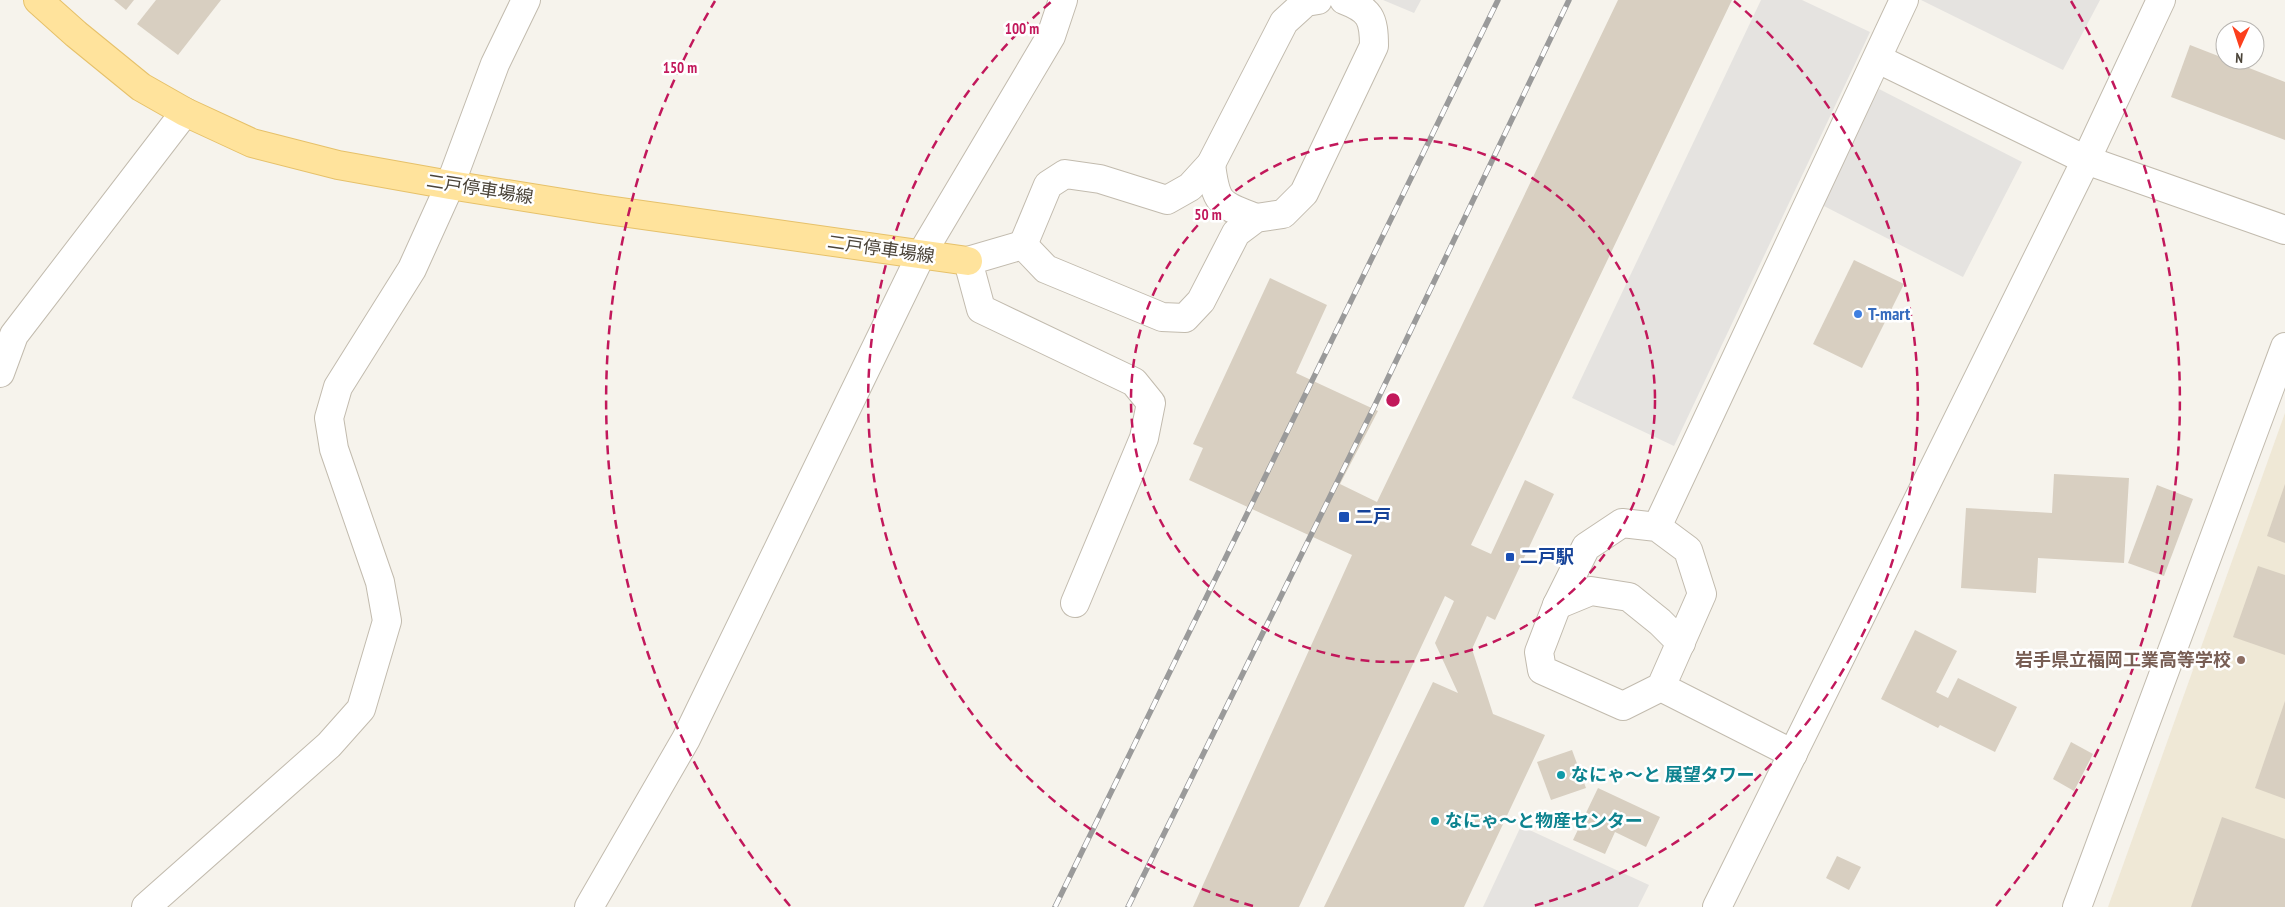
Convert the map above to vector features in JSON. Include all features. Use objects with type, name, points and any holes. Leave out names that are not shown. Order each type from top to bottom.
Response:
[{"type":"main road","name":"二戸停車場線","points":[[38,0],[141,87],[185,112],[252,143],[338,165],[450,185],[600,209],[968,262]]},
{"type":"street","points":[[146,907],[330,745],[361,710],[387,621],[380,582],[334,450],[329,418],[338,387],[412,268],[450,185],[495,64],[526,0]]},
{"type":"street","points":[[589,907],[686,739],[921,256],[1051,36],[1063,0]]},
{"type":"street","points":[[1023,245],[1048,185],[1066,174],[1100,179],[1168,200],[1190,187],[1211,164],[1284,22],[1306,2],[1318,0]]},
{"type":"street","points":[[1211,164],[1214,189],[1226,207],[1256,218],[1283,214],[1304,193],[1374,46],[1374,25],[1361,6],[1344,0]]},
{"type":"street","points":[[1657,527],[1904,0]]},
{"type":"street","points":[[1718,907],[2086,160],[2161,0]]},
{"type":"street","points":[[1878,59],[2086,160],[2285,230]]},
{"type":"street","points":[[0,373],[14,335],[185,112]]},
{"type":"street","points":[[1023,245],[1046,269],[1162,317],[1185,318],[1202,301],[1236,234],[1256,218]]},
{"type":"street","points":[[1023,245],[968,262],[981,309],[1134,382],[1151,403],[1144,438],[1075,603]]},
{"type":"street","points":[[2077,907],[2285,347]]},
{"type":"street","points":[[1622,523],[1657,527],[1688,550],[1702,594],[1661,687],[1624,706],[1542,670],[1539,652],[1557,605],[1586,547],[1622,523]]},
{"type":"street","points":[[1557,605],[1591,591],[1629,597],[1660,622],[1681,643]]},
{"type":"street","points":[[1661,687],[1793,754]]},
{"type":"shaded area","points":[[1383,0],[1421,0],[1414,13]]},
{"type":"shaded area","points":[[1761,0],[1802,0],[1870,32],[1674,446],[1572,398]]},
{"type":"shaded area","points":[[1921,0],[2100,0],[2063,70]]},
{"type":"shaded area","points":[[1879,89],[2022,162],[1963,277],[1820,204]]},
{"type":"shaded area","name":"岩手県立福岡工業高等学校","points":[[2285,413],[2285,907],[2108,907]]},
{"type":"shaded area","points":[[1521,826],[1649,885],[1638,907],[1483,907]]},
{"type":"building","points":[[114,0],[134,0],[126,10]]},
{"type":"building","points":[[156,0],[221,0],[178,55],[137,24]]},
{"type":"building","points":[[1618,0],[1732,0],[1471,545],[1491,554],[1525,480],[1554,494],[1495,620],[1487,616],[1472,649],[1493,714],[1545,735],[1464,907],[1324,907],[1433,682],[1458,693],[1435,643],[1454,601],[1445,596],[1299,907],[1193,907],[1352,555],[1189,480],[1203,448],[1193,444],[1270,278],[1327,305],[1296,373],[1378,411],[1340,484],[1377,502]]},
{"type":"building","points":[[2190,45],[2215,55],[2215,70],[2254,70],[2285,82],[2285,140],[2171,97]]},
{"type":"building","name":"T-mart","points":[[1854,260],[1904,284],[1862,368],[1813,344]]},
{"type":"building","points":[[2054,474],[2129,478],[2124,563],[2038,558],[2036,593],[1961,588],[1966,508],[2052,513]]},
{"type":"building","points":[[2285,484],[2285,543],[2267,536]]},
{"type":"building","points":[[2157,485],[2193,499],[2164,576],[2128,563]]},
{"type":"building","points":[[2258,566],[2285,575],[2285,655],[2233,637]]},
{"type":"building","points":[[1915,630],[1957,651],[1936,692],[1948,698],[1958,678],[2017,707],[1995,752],[1940,725],[1938,728],[1881,699]]},
{"type":"building","points":[[2285,701],[2285,799],[2255,788]]},
{"type":"building","points":[[2071,742],[2093,754],[2074,791],[2053,779]]},
{"type":"building","name":"なにゃ～と 展望タワー","points":[[1572,750],[1586,788],[1551,800],[1537,762]]},
{"type":"building","points":[[1598,788],[1660,817],[1646,847],[1615,832],[1605,854],[1573,840]]},
{"type":"building","points":[[2222,817],[2285,839],[2285,907],[2191,907]]},
{"type":"building","points":[[1837,856],[1861,867],[1849,890],[1826,878]]},
{"type":"railway","points":[[1055,907],[1498,0]]},
{"type":"railway","points":[[1128,907],[1375,405],[1569,0]]},
{"type":"place","name":"T-mart","points":[[1858,314]]},
{"type":"place","name":"二戸","points":[[1344,517]]},
{"type":"place","name":"二戸駅","points":[[1510,557]]},
{"type":"place","name":"岩手県立福岡工業高等学校","points":[[2241,660]]},
{"type":"place","name":"なにゃ～と 展望タワー","points":[[1561,775]]},
{"type":"place","name":"なにゃ～と物産センター","points":[[1435,821]]}]
